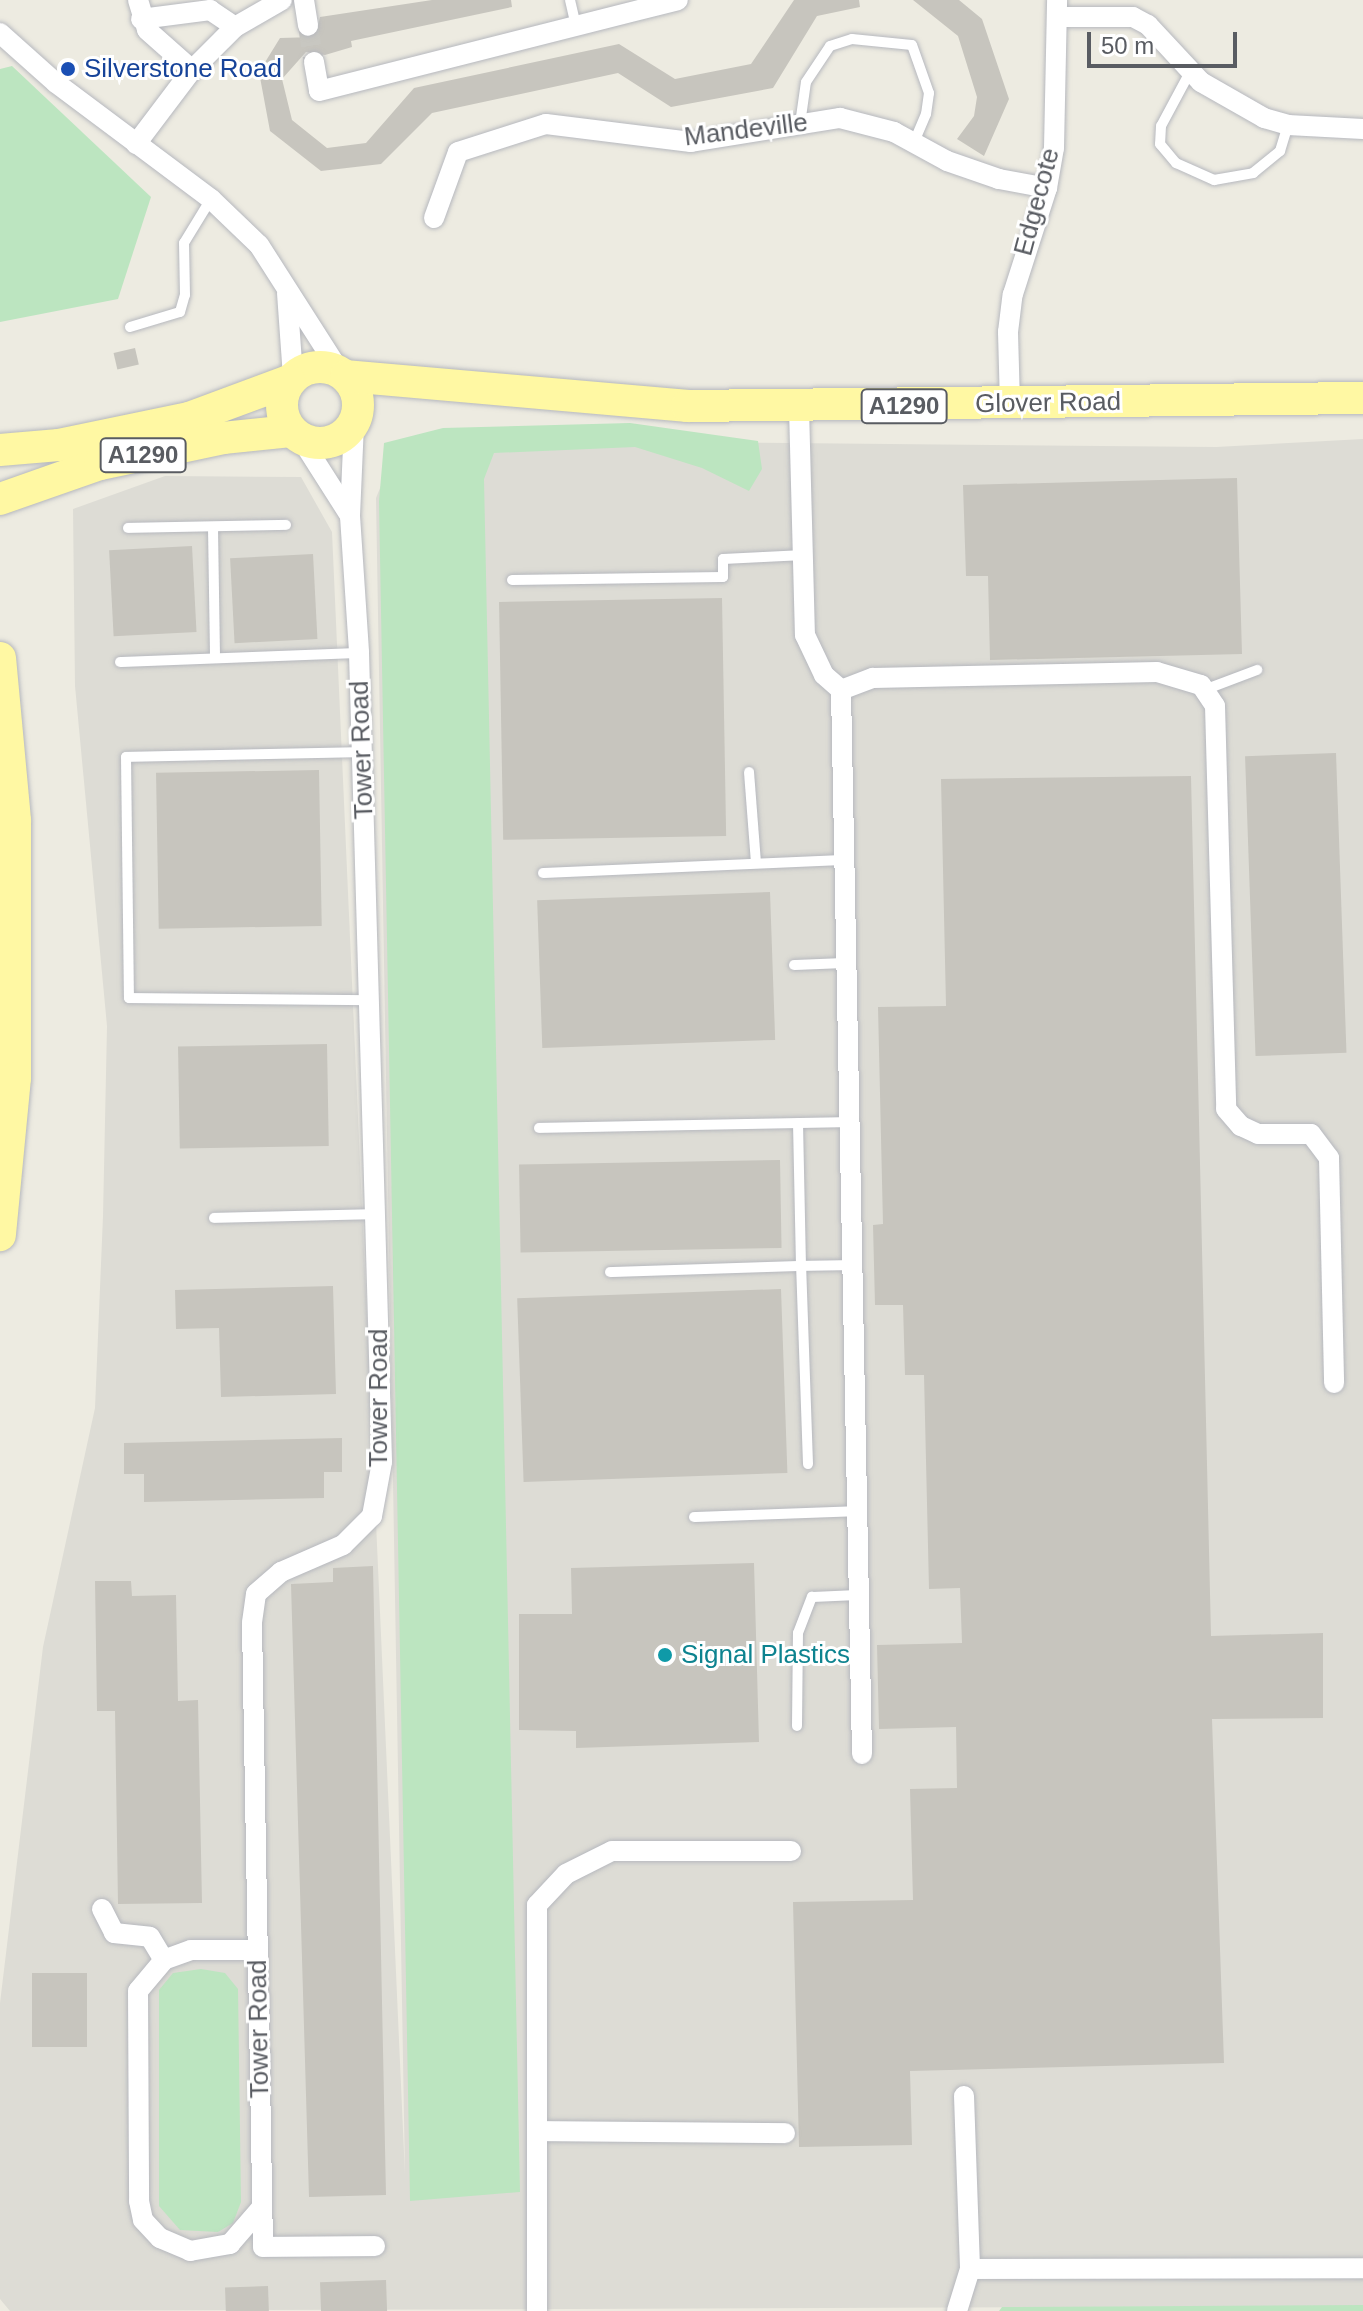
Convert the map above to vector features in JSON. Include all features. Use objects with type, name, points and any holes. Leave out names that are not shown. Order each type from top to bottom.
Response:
[{"type":"main road","name":"A1290","points":[[0,450],[59,445],[189,418],[291,379],[313,367],[344,375]]},
{"type":"main road","name":"Glover Road","points":[[344,375],[687,406],[799,408],[1363,398]]},
{"type":"main road","points":[[344,375],[354,386],[356,418]]},
{"type":"main road","points":[[291,379],[281,401],[296,435]]},
{"type":"main road","name":"Glover Road","points":[[356,418],[447,386]]},
{"type":"main road","name":"A1290","points":[[0,499],[100,464],[223,438],[296,435],[336,440],[356,418]]},
{"type":"main road","points":[[0,658],[15,821],[15,1078],[0,1235]]},
{"type":"street","points":[[136,144],[192,70],[235,27],[282,0]]},
{"type":"street","points":[[304,0],[308,26]]},
{"type":"street","points":[[314,62],[319,91],[678,0]]},
{"type":"street","points":[[1058,9],[1133,17],[1148,25],[1190,72],[1264,118],[1288,125],[1363,129]]},
{"type":"street","name":"Edgecote","points":[[1010,404],[1008,332],[1013,294],[1047,188],[1058,104],[1058,9]]},
{"type":"street","points":[[192,70],[158,42],[140,10],[210,10],[235,27]]},
{"type":"street","points":[[0,33],[136,144],[211,199],[259,245],[287,293],[344,375]]},
{"type":"street","name":"Mandeville","points":[[434,218],[458,152],[546,124],[691,142],[840,118],[894,132],[913,144],[999,179],[1047,188]]},
{"type":"street","points":[[287,293],[291,379]]},
{"type":"street","points":[[799,408],[805,635],[824,675],[841,690],[862,1754]]},
{"type":"street","name":"Tower Road","points":[[356,418],[350,516],[359,653],[382,1462],[372,1516],[343,1545],[281,1572],[256,1594],[252,1623],[263,2247],[375,2246]]},
{"type":"street","name":"Tower Road","points":[[296,435],[350,516]]},
{"type":"street","points":[[841,690],[873,678],[1157,672],[1181,675],[1204,690],[1215,706],[1226,1109],[1241,1126],[1258,1134],[1311,1134],[1329,1158],[1334,1383]]},
{"type":"street","points":[[537,2311],[537,1905],[566,1874],[612,1851],[791,1851]]},
{"type":"street","points":[[102,1909],[114,1933],[150,1937],[164,1960]]},
{"type":"street","points":[[258,1950],[191,1950],[164,1960],[138,1991],[143,2220],[173,2246],[211,2250],[241,2235],[262,2207]]},
{"type":"street","points":[[957,2311],[970,2269],[964,2096]]},
{"type":"street","points":[[539,2131],[785,2133]]},
{"type":"street","points":[[970,2269],[1363,2268]]},
{"type":"lane","points":[[570,0],[576,26]]},
{"type":"lane","points":[[800,124],[806,82],[830,46],[852,39],[912,45],[929,93],[926,114],[913,144]]},
{"type":"lane","points":[[1190,72],[1161,126],[1160,144],[1176,163],[1214,180],[1253,173],[1280,151],[1288,125]]},
{"type":"lane","points":[[130,327],[180,312],[185,295],[184,243],[211,199]]},
{"type":"lane","points":[[128,528],[286,525]]},
{"type":"lane","points":[[213,528],[215,658]]},
{"type":"lane","points":[[512,580],[723,577],[723,559],[804,555]]},
{"type":"lane","points":[[120,662],[359,653]]},
{"type":"lane","points":[[1204,690],[1257,670]]},
{"type":"lane","points":[[362,752],[126,757],[129,998],[369,1000]]},
{"type":"lane","points":[[749,772],[756,863]]},
{"type":"lane","points":[[543,873],[843,860]]},
{"type":"lane","points":[[794,965],[845,963]]},
{"type":"lane","points":[[539,1128],[848,1122]]},
{"type":"lane","points":[[798,1123],[808,1464]]},
{"type":"lane","points":[[214,1218],[375,1214]]},
{"type":"lane","points":[[610,1272],[851,1265]]},
{"type":"lane","points":[[694,1517],[856,1511]]},
{"type":"lane","points":[[797,1726],[798,1633],[812,1597],[858,1595]]},
{"type":"shaded area","points":[[1363,439],[1363,2306],[10,2311],[0,2299],[0,2003],[43,1647],[95,1408],[103,1216],[107,1026],[75,686],[73,509],[165,476],[301,477],[332,532],[405,2175],[376,498],[395,451],[564,441],[1216,447]]},
{"type":"green space","points":[[12,66],[151,197],[118,299],[0,322],[0,69]]},
{"type":"green space","points":[[630,423],[758,441],[762,469],[749,491],[702,468],[635,447],[494,453],[484,479],[520,2192],[410,2201],[379,501],[384,443],[443,428]]},
{"type":"green space","points":[[201,1969],[225,1973],[238,1989],[241,2202],[233,2223],[218,2232],[180,2230],[159,2206],[159,1990],[173,1973]]},
{"type":"green space","points":[[1363,2305],[1363,2311],[999,2311],[1002,2307]]},
{"type":"building","points":[[432,0],[511,0],[512,7],[351,41],[352,47],[325,55],[306,52],[282,79],[292,120],[327,148],[366,143],[414,88],[619,44],[675,79],[751,64],[794,0],[859,0],[860,7],[817,16],[773,88],[671,107],[618,73],[432,113],[381,164],[321,171],[270,131],[259,72],[280,38],[315,37],[320,17]]},
{"type":"building","points":[[913,0],[959,0],[982,19],[1009,99],[984,156],[957,139],[974,116],[977,97],[958,36]]},
{"type":"building","points":[[135,348],[139,365],[117,370],[114,353]]},
{"type":"building","points":[[1237,478],[1242,654],[990,660],[988,576],[966,576],[963,485]]},
{"type":"building","points":[[192,546],[197,632],[114,636],[109,550]]},
{"type":"building","points":[[313,554],[317,639],[235,643],[230,558]]},
{"type":"building","points":[[722,598],[726,836],[503,840],[499,602]]},
{"type":"building","points":[[1336,753],[1346,1053],[1256,1056],[1245,756]]},
{"type":"building","points":[[319,770],[322,926],[159,929],[156,773]]},
{"type":"building","points":[[1191,776],[1211,1636],[1323,1633],[1323,1718],[1212,1719],[1224,2063],[910,2071],[912,2145],[799,2147],[793,1902],[913,1900],[910,1789],[957,1788],[956,1727],[879,1729],[877,1645],[962,1643],[960,1588],[929,1589],[924,1375],[905,1375],[903,1305],[875,1305],[873,1225],[883,1224],[878,1007],[946,1006],[941,779]]},
{"type":"building","points":[[770,892],[775,1040],[542,1048],[537,900]]},
{"type":"building","points":[[327,1044],[329,1146],[180,1149],[178,1047]]},
{"type":"building","points":[[780,1160],[782,1248],[521,1253],[519,1165]]},
{"type":"building","points":[[333,1286],[336,1394],[221,1397],[219,1328],[176,1329],[175,1290]]},
{"type":"building","points":[[781,1289],[787,1473],[524,1482],[517,1298]]},
{"type":"building","points":[[342,1438],[342,1472],[324,1472],[324,1498],[144,1502],[144,1474],[124,1474],[124,1443]]},
{"type":"building","name":"Signal Plastics","points":[[754,1563],[759,1742],[576,1748],[576,1731],[519,1730],[519,1614],[572,1614],[571,1568]]},
{"type":"building","points":[[373,1566],[386,2195],[309,2197],[291,1584],[333,1582],[333,1568]]},
{"type":"building","points":[[95,1581],[131,1581],[132,1596],[176,1595],[178,1701],[198,1700],[202,1903],[118,1904],[115,1711],[97,1711]]},
{"type":"building","points":[[32,1973],[87,1973],[87,2047],[32,2047]]},
{"type":"building","points":[[386,2280],[387,2311],[321,2311],[320,2282]]},
{"type":"building","points":[[268,2286],[269,2311],[226,2311],[225,2288]]},
{"type":"tunnel","points":[[308,26],[314,62]]},
{"type":"place","name":"Silverstone Road","points":[[68,69]]},
{"type":"place","name":"Signal Plastics","points":[[665,1655]]}]
